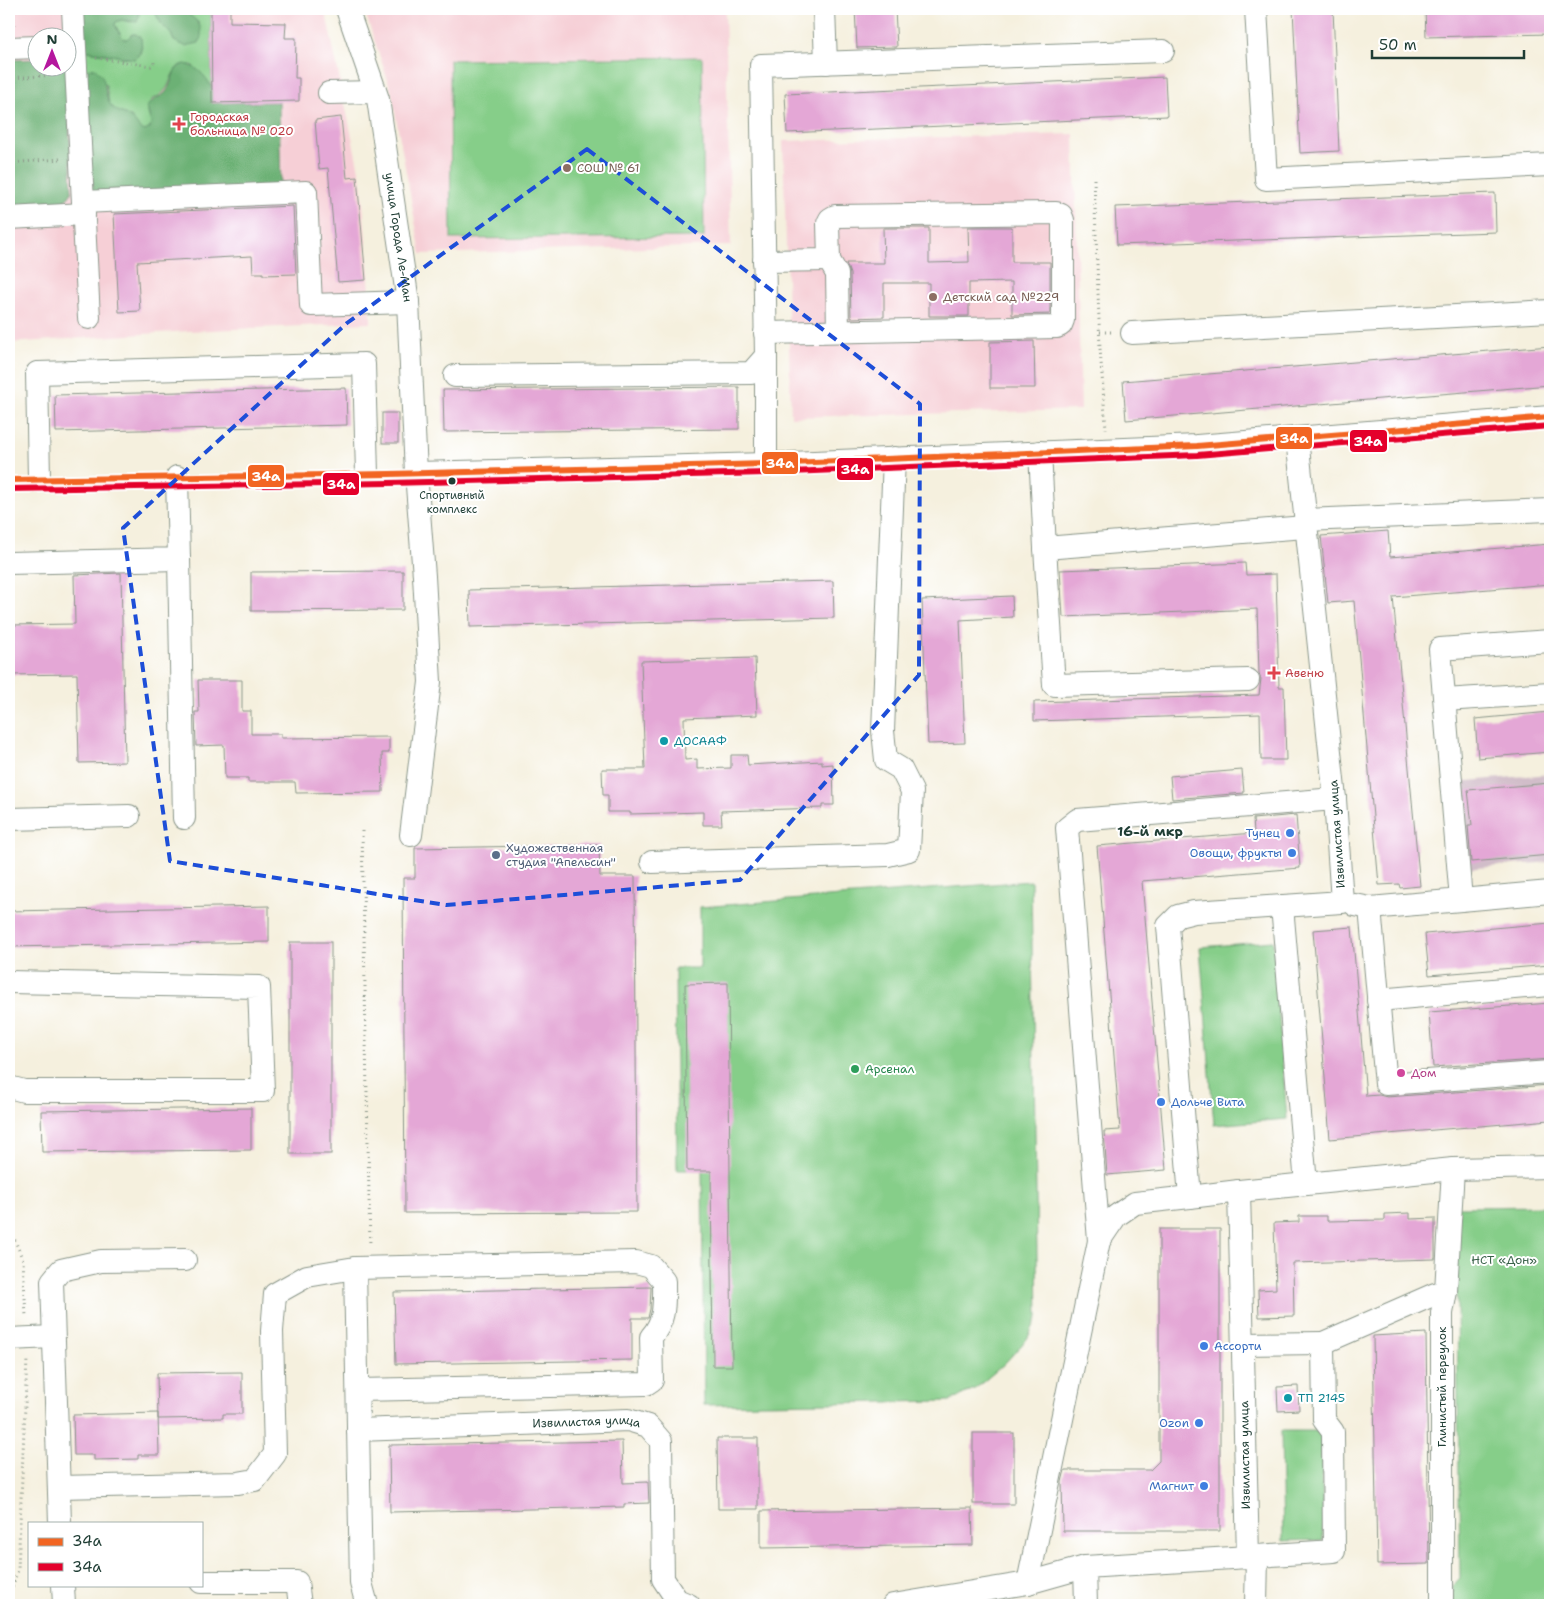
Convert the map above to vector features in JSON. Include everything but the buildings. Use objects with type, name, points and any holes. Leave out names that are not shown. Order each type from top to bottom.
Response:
[{"type":"street","points":[[73,9],[73,28]]},
{"type":"street","name":"улица Города Ле-Ман","points":[[348,9],[379,109],[408,302],[416,473],[430,682],[411,835]]},
{"type":"street","points":[[824,9],[826,63]]},
{"type":"street","points":[[1256,9],[1266,179],[1550,166]]},
{"type":"street","points":[[9,48],[28,47]]},
{"type":"street","points":[[766,464],[761,65],[1163,51]]},
{"type":"street","points":[[76,78],[89,318]]},
{"type":"street","points":[[329,93],[375,92]]},
{"type":"street","points":[[9,218],[83,208],[306,192],[311,305],[408,302]]},
{"type":"street","points":[[765,333],[838,332],[1057,327],[1061,325],[1063,320],[1061,215],[1056,213],[835,216],[828,223],[829,260],[837,274],[838,332]]},
{"type":"street","points":[[764,261],[829,260]]},
{"type":"street","points":[[1132,333],[1550,311]]},
{"type":"street","points":[[455,376],[751,373],[766,356]]},
{"type":"street","points":[[39,479],[36,373],[364,364],[367,474]]},
{"type":"street","points":[[416,473],[766,464],[1197,446],[1550,417]]},
{"type":"street","name":"Извилистая улица","points":[[1190,1197],[1168,926],[1178,916],[1194,912],[1342,902],[1335,799],[1297,438]]},
{"type":"street","points":[[1040,452],[1054,685],[1248,680]]},
{"type":"street","points":[[652,862],[888,855],[909,850],[912,791],[901,768],[886,760],[883,731],[894,458]]},
{"type":"street","points":[[177,477],[184,818]]},
{"type":"street","points":[[1046,548],[1305,524],[1550,510]]},
{"type":"street","points":[[9,563],[179,560]]},
{"type":"street","points":[[1461,900],[1440,649],[1550,641]]},
{"type":"street","points":[[1445,700],[1550,693]]},
{"type":"street","points":[[1028,1583],[1099,1241],[1067,828],[1077,820],[1335,799]]},
{"type":"street","points":[[9,819],[129,816]]},
{"type":"street","points":[[1342,902],[1370,908],[1550,892]]},
{"type":"street","points":[[1282,906],[1306,1184]]},
{"type":"street","points":[[1370,908],[1386,1084],[1550,1072]]},
{"type":"street","points":[[9,982],[259,987],[263,1091],[24,1092],[9,1087]]},
{"type":"street","points":[[1378,1000],[1550,985]]},
{"type":"street","points":[[1099,1241],[1116,1216],[1135,1203],[1453,1170],[1550,1166]]},
{"type":"street","name":"Глинистый переулок","points":[[1442,1605],[1442,1313],[1446,1291],[1453,1170]]},
{"type":"street","name":"Извилистая улица","points":[[1239,1191],[1242,1344],[1256,1605]]},
{"type":"street","points":[[60,1522],[52,1281],[61,1270],[101,1261],[185,1260]]},
{"type":"street","points":[[59,1487],[238,1483],[256,1480],[275,1454],[272,1331],[275,1294],[307,1276],[363,1268],[636,1262],[651,1266],[664,1281],[664,1306],[660,1327],[651,1337],[652,1380],[646,1384],[358,1390]]},
{"type":"street","points":[[363,1268],[358,1430],[361,1583],[367,1605]]},
{"type":"street","points":[[1242,1344],[1323,1343],[1435,1294],[1446,1291]]},
{"type":"street","points":[[18,1338],[53,1337]]},
{"type":"street","points":[[893,1605],[1028,1583],[1085,1567],[1334,1552],[1333,1432],[1324,1420],[1323,1343]]},
{"type":"street","name":"Извилистая улица","points":[[358,1430],[628,1420],[648,1426],[661,1441],[663,1579],[677,1600],[689,1605]]},
{"type":"street","points":[[1085,1567],[1086,1605]]},
{"type":"street","points":[[202,1582],[297,1582],[300,1605]]},
{"type":"street","points":[[63,1586],[64,1605]]},
{"type":"path","points":[[78,56],[151,66],[154,64],[154,61]]},
{"type":"path","points":[[9,78],[28,71]]},
{"type":"path","points":[[9,162],[81,157]]},
{"type":"path","points":[[1094,179],[1100,348],[1107,450]]},
{"type":"path","points":[[362,831],[363,1268]]},
{"type":"path","points":[[9,1226],[23,1260],[18,1338],[18,1570],[9,1596]]},
{"type":"highlighted area","points":[[587,149],[920,404],[919,675],[740,880],[446,905],[170,861],[123,528],[347,323]]},
{"type":"shaded area","name":"Городская больница № 020","points":[[9,9],[325,9],[361,180],[371,323],[189,331],[9,343]]},
{"type":"shaded area","name":"СОШ № 61","points":[[364,9],[725,9],[731,246],[421,254],[391,90]]},
{"type":"shaded area","name":"Детский сад №229","points":[[1074,134],[1081,410],[791,417],[783,141]]},
{"type":"shaded area","points":[[1550,774],[1550,862],[1464,869],[1456,782]]},
{"type":"green space","points":[[83,9],[139,9],[137,22],[121,20],[116,22],[115,25],[123,39],[127,39],[132,34],[136,34],[141,38],[139,55],[134,59],[82,50]]},
{"type":"green space","points":[[139,9],[153,9],[174,41],[200,24],[182,9],[211,9],[212,87],[192,65],[180,65],[175,70],[164,92],[151,100],[148,113],[151,123],[150,128],[145,131],[139,129],[131,117],[115,110],[109,103],[106,85],[85,71],[82,50],[134,59],[140,54],[142,46],[132,34],[127,39],[123,39],[115,25],[116,22],[121,20],[132,22]]},
{"type":"green space","points":[[153,9],[182,9],[200,27],[201,37],[199,43],[185,46],[174,41]]},
{"type":"green space","points":[[702,57],[704,237],[451,239],[450,60]]},
{"type":"green space","points":[[28,59],[28,78],[67,78],[72,192],[60,204],[9,206],[9,60]]},
{"type":"green space","points":[[185,64],[197,69],[209,82],[212,90],[212,103],[279,102],[281,188],[91,194],[85,71],[94,68],[101,75],[111,105],[135,121],[145,131],[150,128],[151,123],[147,107],[166,92],[177,68]]},
{"type":"green space","name":"Арсенал","points":[[1031,881],[1038,1317],[1027,1339],[1004,1364],[976,1388],[950,1401],[704,1405],[702,1170],[677,1170],[675,968],[700,968],[700,907]]},
{"type":"green space","points":[[1273,941],[1287,1119],[1214,1125],[1200,947]]},
{"type":"green space","name":"НСТ «Дон»","points":[[1550,1206],[1550,1605],[1453,1605],[1453,1585],[1460,1578],[1456,1207]]},
{"type":"green space","points":[[1281,1431],[1321,1431],[1323,1540],[1283,1541]]},
{"type":"transit line","name":"34а","points":[[9,480],[389,474],[766,464],[1197,446],[1550,417]]},
{"type":"transit line","name":"34a","points":[[9,489],[389,483],[766,473],[1197,455],[1550,426]]},
{"type":"place","name":"Городская больница № 020","points":[[179,124]]},
{"type":"place","name":"СОШ № 61","points":[[567,168]]},
{"type":"place","name":"Детский сад №229","points":[[933,297]]},
{"type":"place","name":"Спортивный комплекс","points":[[452,481]]},
{"type":"place","name":"Авеню","points":[[1274,673]]},
{"type":"place","name":"ДОСААФ","points":[[664,741]]},
{"type":"place","name":"Тунец","points":[[1290,833]]},
{"type":"place","name":"Овощи, фрукты","points":[[1292,853]]},
{"type":"place","name":"Художественная студия \"Апельсин\"","points":[[496,855]]},
{"type":"place","name":"Арсенал","points":[[855,1069]]},
{"type":"place","name":"Дом","points":[[1401,1073]]},
{"type":"place","name":"Дольче Вита","points":[[1161,1102]]},
{"type":"place","name":"Ассорти","points":[[1204,1346]]},
{"type":"place","name":"ТП 2145","points":[[1288,1398]]},
{"type":"place","name":"Ozon","points":[[1199,1423]]},
{"type":"place","name":"Магнит","points":[[1204,1486]]},
{"type":"district","name":"16-й мкр","points":[[1150,831]]}]
